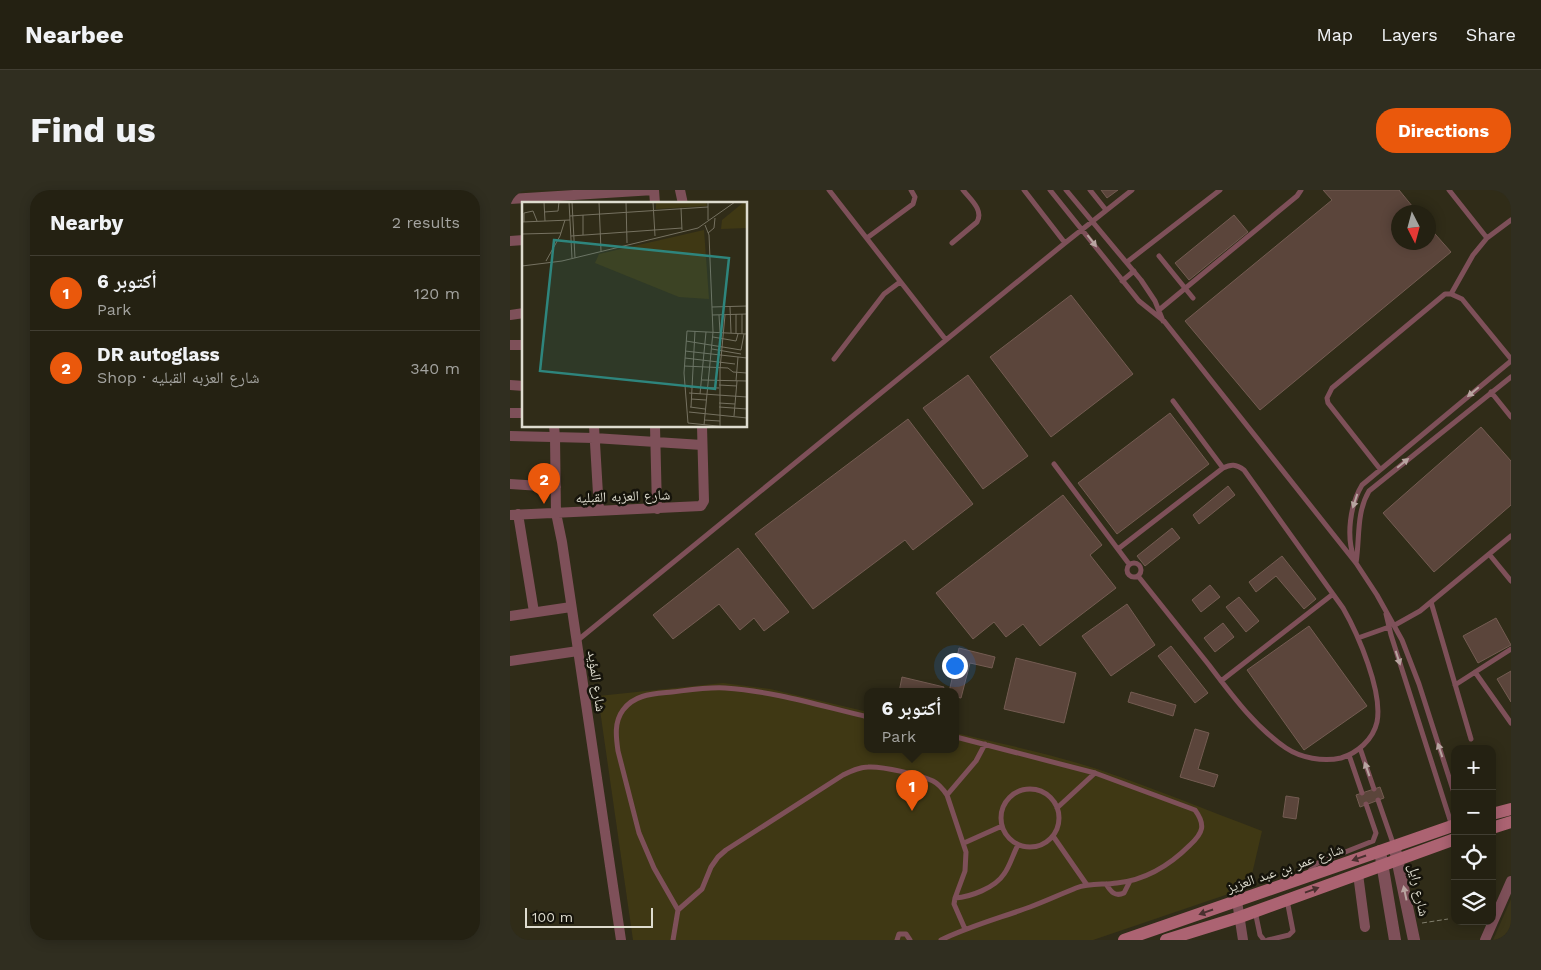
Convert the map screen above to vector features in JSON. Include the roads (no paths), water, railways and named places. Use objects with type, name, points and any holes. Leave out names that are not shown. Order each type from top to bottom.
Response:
[{"type":"main road","points":[[1496,813],[1511,809]]},
{"type":"main road","points":[[1496,827],[1511,822]]},
{"type":"main road","name":"شارع عمر بن عبد العزيز","points":[[1124,940],[1394,846],[1451,832]]},
{"type":"main road","points":[[1166,940],[1240,917],[1398,860],[1451,833]]},
{"type":"street","points":[[510,199],[593,196],[654,190]]},
{"type":"street","name":"شارع المؤيد","points":[[554,428],[556,513],[578,646],[621,940]]},
{"type":"street","points":[[594,428],[599,511]]},
{"type":"street","points":[[655,428],[657,508]]},
{"type":"street","points":[[510,436],[702,444],[702,428]]},
{"type":"street","name":"شارع العزبه القبليه","points":[[514,515],[699,507],[704,502],[702,444]]},
{"type":"street","points":[[510,484],[556,486]]},
{"type":"street","points":[[514,515],[534,612]]},
{"type":"street","points":[[510,616],[571,607]]},
{"type":"street","points":[[510,662],[578,646]]},
{"type":"street","name":"شارع رايل","points":[[1394,846],[1414,940]]},
{"type":"street","points":[[1380,851],[1394,940]]},
{"type":"street","points":[[1358,874],[1365,927]]},
{"type":"street","points":[[1496,911],[1511,881]]},
{"type":"street","points":[[1237,901],[1243,940]]},
{"type":"street","points":[[1485,940],[1490,925]]},
{"type":"lane","points":[[829,190],[946,340]]},
{"type":"lane","points":[[867,238],[913,204],[915,197],[910,190]]},
{"type":"lane","points":[[952,243],[980,218],[980,212],[963,190]]},
{"type":"lane","points":[[1024,190],[1065,243]]},
{"type":"lane","points":[[1050,190],[1138,301],[1164,321],[1356,563],[1377,594],[1385,611],[1395,625],[1419,684],[1451,784]]},
{"type":"lane","points":[[1066,190],[1150,292],[1164,321]]},
{"type":"lane","points":[[1090,190],[1106,210]]},
{"type":"lane","points":[[578,646],[946,340],[1132,190]]},
{"type":"lane","points":[[1127,262],[1220,190]]},
{"type":"lane","points":[[1160,310],[1302,190]]},
{"type":"lane","points":[[1449,190],[1487,238]]},
{"type":"lane","points":[[1380,469],[1328,403],[1328,392],[1439,298],[1451,294],[1469,262],[1487,238],[1511,220]]},
{"type":"lane","points":[[1159,256],[1193,298]]},
{"type":"lane","points":[[1122,281],[1134,271]]},
{"type":"lane","points":[[834,359],[884,294],[900,282]]},
{"type":"lane","points":[[1356,563],[1352,552],[1351,540],[1352,510],[1355,496],[1362,485],[1511,360],[1462,299],[1451,294]]},
{"type":"lane","points":[[1356,563],[1360,512],[1363,501],[1369,491],[1511,377]]},
{"type":"lane","points":[[1491,392],[1511,417]]},
{"type":"lane","points":[[1173,401],[1223,468]]},
{"type":"lane","points":[[1054,464],[1129,564]]},
{"type":"lane","points":[[1118,549],[1223,468],[1233,465],[1239,466],[1244,470],[1343,608],[1358,638],[1373,683],[1378,707],[1376,723],[1370,737],[1360,748],[1349,755],[1333,760],[1304,757],[1284,747],[1240,705],[1138,576]]},
{"type":"lane","points":[[1395,625],[1420,611],[1511,536]]},
{"type":"lane","points":[[1489,554],[1511,581]]},
{"type":"lane","points":[[1129,564],[1132,562],[1138,564],[1141,570],[1138,576]]},
{"type":"lane","points":[[1129,564],[1126,570],[1129,576],[1138,576]]},
{"type":"lane","points":[[1221,682],[1333,594]]},
{"type":"lane","points":[[1431,602],[1471,739]]},
{"type":"lane","points":[[1385,611],[1451,822]]},
{"type":"lane","points":[[1358,638],[1389,627]]},
{"type":"lane","points":[[1455,685],[1511,649]]},
{"type":"lane","points":[[1475,672],[1511,723]]},
{"type":"lane","points":[[673,940],[678,910],[654,868],[639,833],[618,751],[616,738],[617,723],[622,711],[632,701],[644,695],[723,688],[769,694],[864,716]]},
{"type":"lane","points":[[942,940],[965,929],[1088,885],[1130,881],[1156,871],[1179,857],[1199,837],[1202,828],[1201,818],[1195,810],[1095,773],[959,738]]},
{"type":"lane","points":[[947,795],[976,761],[985,744]]},
{"type":"lane","points":[[1360,748],[1374,789]]},
{"type":"lane","points":[[1349,755],[1362,793]]},
{"type":"lane","points":[[678,910],[702,889],[711,867],[726,850],[854,769],[868,767],[881,768],[926,779],[934,782],[947,795],[964,843],[967,861],[955,898],[956,909],[965,929]]},
{"type":"lane","points":[[1057,808],[1095,773]]},
{"type":"lane","points":[[1441,791],[1451,787]]},
{"type":"lane","points":[[1030,789],[1046,794],[1053,800],[1057,808],[1059,823],[1053,836],[1048,842],[1033,848],[1018,845],[1011,840],[1002,826],[1000,818],[1006,801],[1021,791],[1030,789]]},
{"type":"lane","points":[[1378,800],[1394,846]]},
{"type":"lane","points":[[1306,877],[1309,870],[1320,862],[1374,841],[1376,833],[1366,804]]},
{"type":"lane","points":[[964,843],[1002,826]]},
{"type":"lane","points":[[1053,836],[1088,885]]},
{"type":"lane","points":[[955,898],[970,896],[1000,880],[1005,874],[1018,845]]},
{"type":"lane","points":[[1106,884],[1113,894],[1119,895],[1124,893],[1130,881]]},
{"type":"lane","points":[[1268,940],[1289,934],[1293,930],[1287,899]]},
{"type":"lane","points":[[1255,910],[1260,935],[1264,940]]},
{"type":"lane","points":[[897,940],[899,934],[902,933],[906,934],[910,940]]},
{"type":"place","name":"DR autoglass","points":[[544,504]]},
{"type":"place","name":"6 أكتوبر","points":[[912,811]]}]
